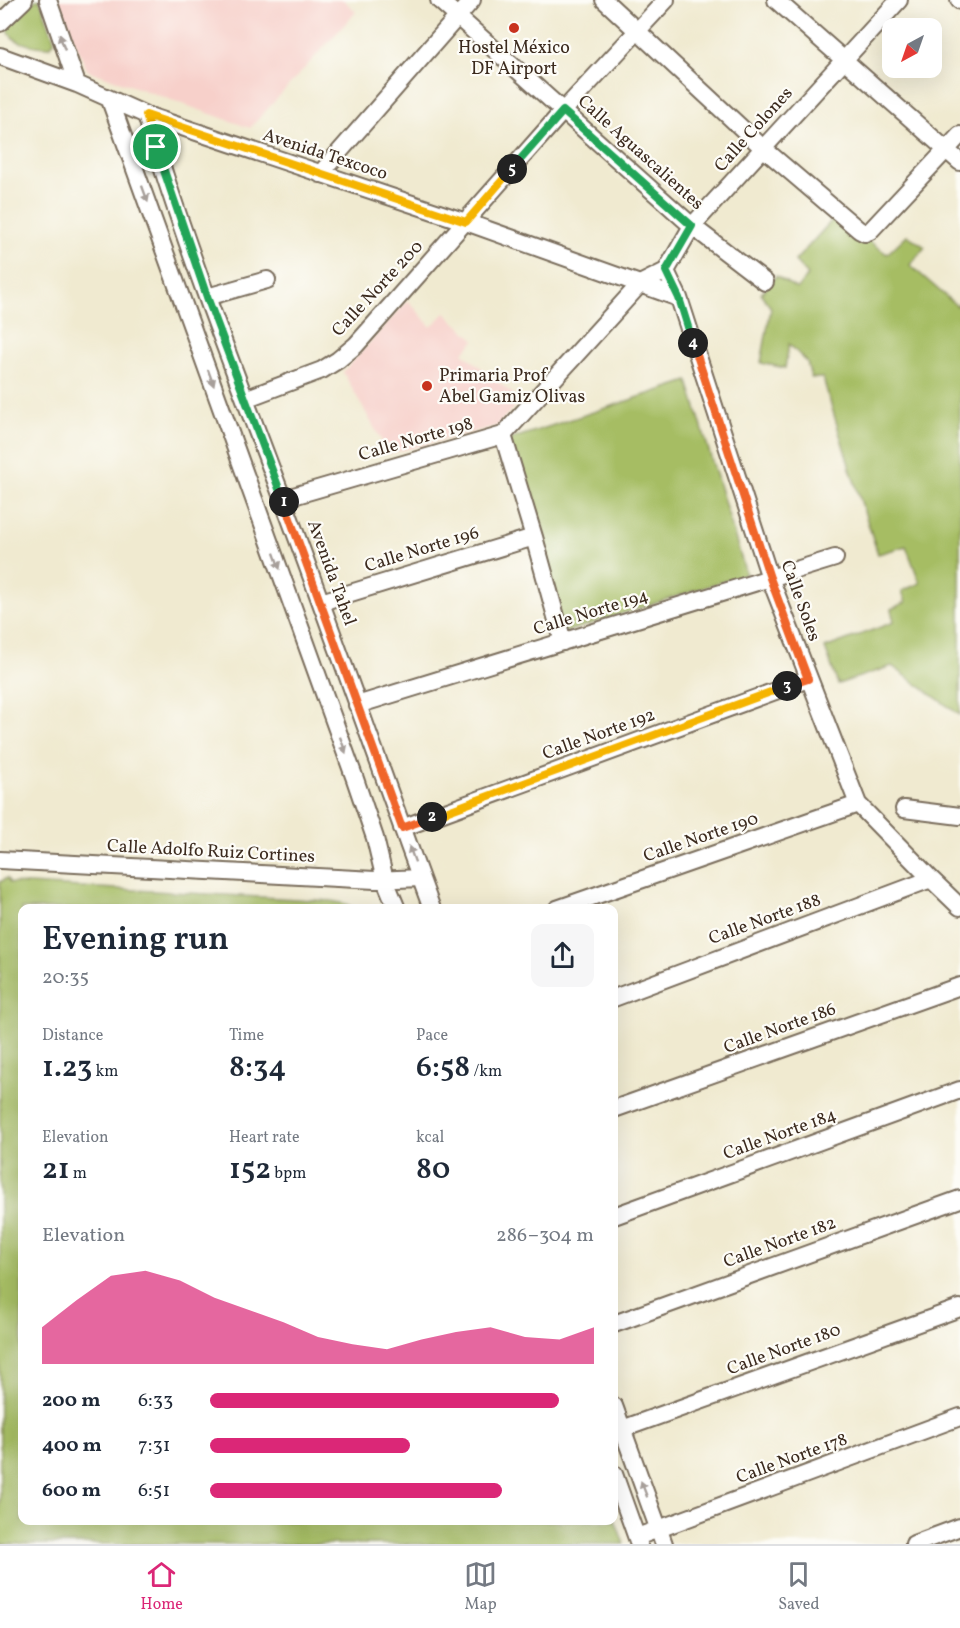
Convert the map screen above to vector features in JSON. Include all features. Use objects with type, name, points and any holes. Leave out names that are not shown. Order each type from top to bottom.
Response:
[{"type":"street","points":[[0,10],[23,0]]},
{"type":"street","points":[[0,23],[23,0]]},
{"type":"street","points":[[48,0],[77,84]]},
{"type":"street","name":"Calle Aguascalientes","points":[[439,0],[692,226],[765,282]]},
{"type":"street","points":[[320,174],[472,0]]},
{"type":"street","points":[[604,0],[764,149],[865,233],[870,231],[960,135]]},
{"type":"street","name":"Calle Norte 200","points":[[245,399],[322,370],[356,345],[563,111],[666,0]]},
{"type":"street","points":[[776,0],[960,162]]},
{"type":"street","name":"Calle Colones","points":[[666,271],[692,226],[899,0]]},
{"type":"street","name":"Avenida Texcoco","points":[[0,56],[77,84],[146,115],[466,222],[679,298]]},
{"type":"street","points":[[110,100],[355,779],[375,838],[385,880],[395,904]]},
{"type":"street","name":"Avenida Tahel","points":[[146,115],[207,297],[430,904]]},
{"type":"street","points":[[562,642],[504,435],[640,284],[666,271]]},
{"type":"street","name":"Calle Soles","points":[[666,271],[679,298],[770,578],[858,804],[960,907]]},
{"type":"street","points":[[207,297],[267,280]]},
{"type":"street","name":"Calle Norte 198","points":[[283,499],[504,435]]},
{"type":"street","name":"Calle Norte 196","points":[[321,602],[534,537]]},
{"type":"street","name":"Calle Norte 194","points":[[357,705],[835,558]]},
{"type":"street","name":"Calle Norte 192","points":[[402,828],[808,679]]},
{"type":"street","name":"Calle Norte 190","points":[[570,904],[858,804]]},
{"type":"street","points":[[904,808],[960,816]]},
{"type":"street","name":"Calle Adolfo Ruiz Cortines","points":[[0,860],[385,880],[420,878]]},
{"type":"street","name":"Calle Norte 188","points":[[618,996],[931,879]]},
{"type":"street","name":"Calle Norte 186","points":[[618,1108],[960,986]]},
{"type":"street","name":"Calle Norte 184","points":[[618,1215],[960,1090]]},
{"type":"street","name":"Calle Norte 182","points":[[618,1323],[960,1199]]},
{"type":"street","name":"Calle Norte 180","points":[[622,1430],[960,1308]]},
{"type":"street","name":"Calle Norte 178","points":[[638,1541],[662,1537],[960,1417]]},
{"type":"street","points":[[618,1418],[662,1537]]},
{"type":"street","points":[[618,1485],[638,1541]]},
{"type":"street","points":[[914,1544],[960,1527]]},
{"type":"shaded area","points":[[57,0],[344,0],[356,12],[250,128],[87,70]]},
{"type":"shaded area","name":"Primaria Prof Abel Gamiz Olivas","points":[[408,300],[431,327],[445,313],[475,340],[463,353],[520,400],[497,426],[389,454],[343,372]]},
{"type":"green space","points":[[36,0],[40,0],[54,39],[50,47],[21,42],[10,35],[8,29],[15,16]]},
{"type":"green space","points":[[835,217],[887,254],[907,235],[925,247],[910,265],[957,306],[960,303],[960,715],[892,666],[838,684],[825,648],[894,622],[891,609],[906,602],[902,591],[920,583],[906,546],[878,554],[823,378],[811,378],[807,362],[789,344],[785,368],[761,363],[771,308],[761,294],[776,276],[797,289],[808,275],[795,261]]},
{"type":"green space","points":[[688,381],[746,574],[562,633],[508,440]]},
{"type":"green space","points":[[7,878],[10,883],[331,901],[346,904],[18,904],[18,1525],[617,1525],[624,1544],[0,1544],[0,882]]},
{"type":"place","name":"Hostel México DF Airport","points":[[514,28]]},
{"type":"place","name":"Primaria Prof Abel Gamiz Olivas","points":[[427,386]]},
{"type":"route","points":[[563,111],[692,226],[666,271],[679,298],[770,578],[808,679],[402,828],[321,602],[207,297],[156,147],[146,115],[466,222],[563,111]]}]
